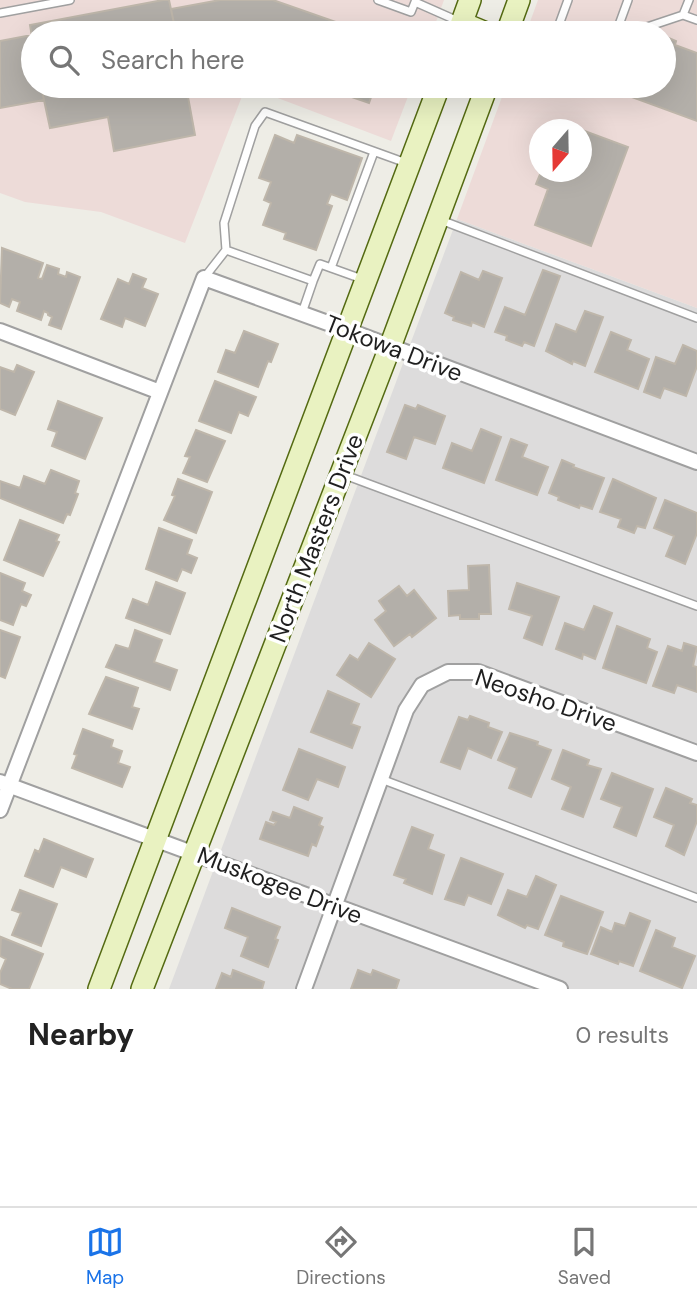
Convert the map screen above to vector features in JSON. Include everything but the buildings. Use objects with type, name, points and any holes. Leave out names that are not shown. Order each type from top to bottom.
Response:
[{"type":"main road","points":[[462,21],[470,0]]},
{"type":"main road","points":[[511,21],[519,0]]},
{"type":"main road","name":"North Masters Drive","points":[[99,989],[434,98]]},
{"type":"main road","name":"North Masters Drive","points":[[142,989],[390,347],[483,98]]},
{"type":"street","name":"Tokowa Drive","points":[[204,278],[697,463]]},
{"type":"street","points":[[0,810],[5,784],[204,278]]},
{"type":"street","points":[[0,331],[160,392]]},
{"type":"street","name":"Neosho Drive","points":[[304,989],[406,710],[422,685],[448,672],[478,672],[697,753]]},
{"type":"street","name":"Muskogee Drive","points":[[5,784],[559,989]]},
{"type":"lane","points":[[0,13],[70,0]]},
{"type":"lane","points":[[378,0],[411,12],[415,1],[448,21]]},
{"type":"lane","points":[[560,21],[568,0]]},
{"type":"lane","points":[[620,21],[628,0]]},
{"type":"lane","points":[[683,15],[689,0]]},
{"type":"lane","points":[[665,21],[683,15],[697,20]]},
{"type":"lane","points":[[204,278],[226,250],[224,223],[255,126],[265,112],[409,164]]},
{"type":"lane","points":[[331,268],[374,152]]},
{"type":"lane","points":[[438,219],[697,318]]},
{"type":"lane","points":[[226,250],[313,281]]},
{"type":"lane","points":[[302,314],[320,264],[366,281]]},
{"type":"lane","points":[[341,474],[697,606]]},
{"type":"lane","points":[[380,779],[697,898]]},
{"type":"shaded area","points":[[0,0],[444,0],[436,21],[21,21],[21,98],[241,98],[185,243],[101,212],[25,202],[0,193]]},
{"type":"shaded area","points":[[538,0],[697,0],[697,308],[457,219],[502,98],[676,98],[676,21],[530,21]]},
{"type":"shaded area","points":[[278,98],[407,98],[391,141]]},
{"type":"shaded area","points":[[457,219],[697,308],[697,989],[169,989]]}]
